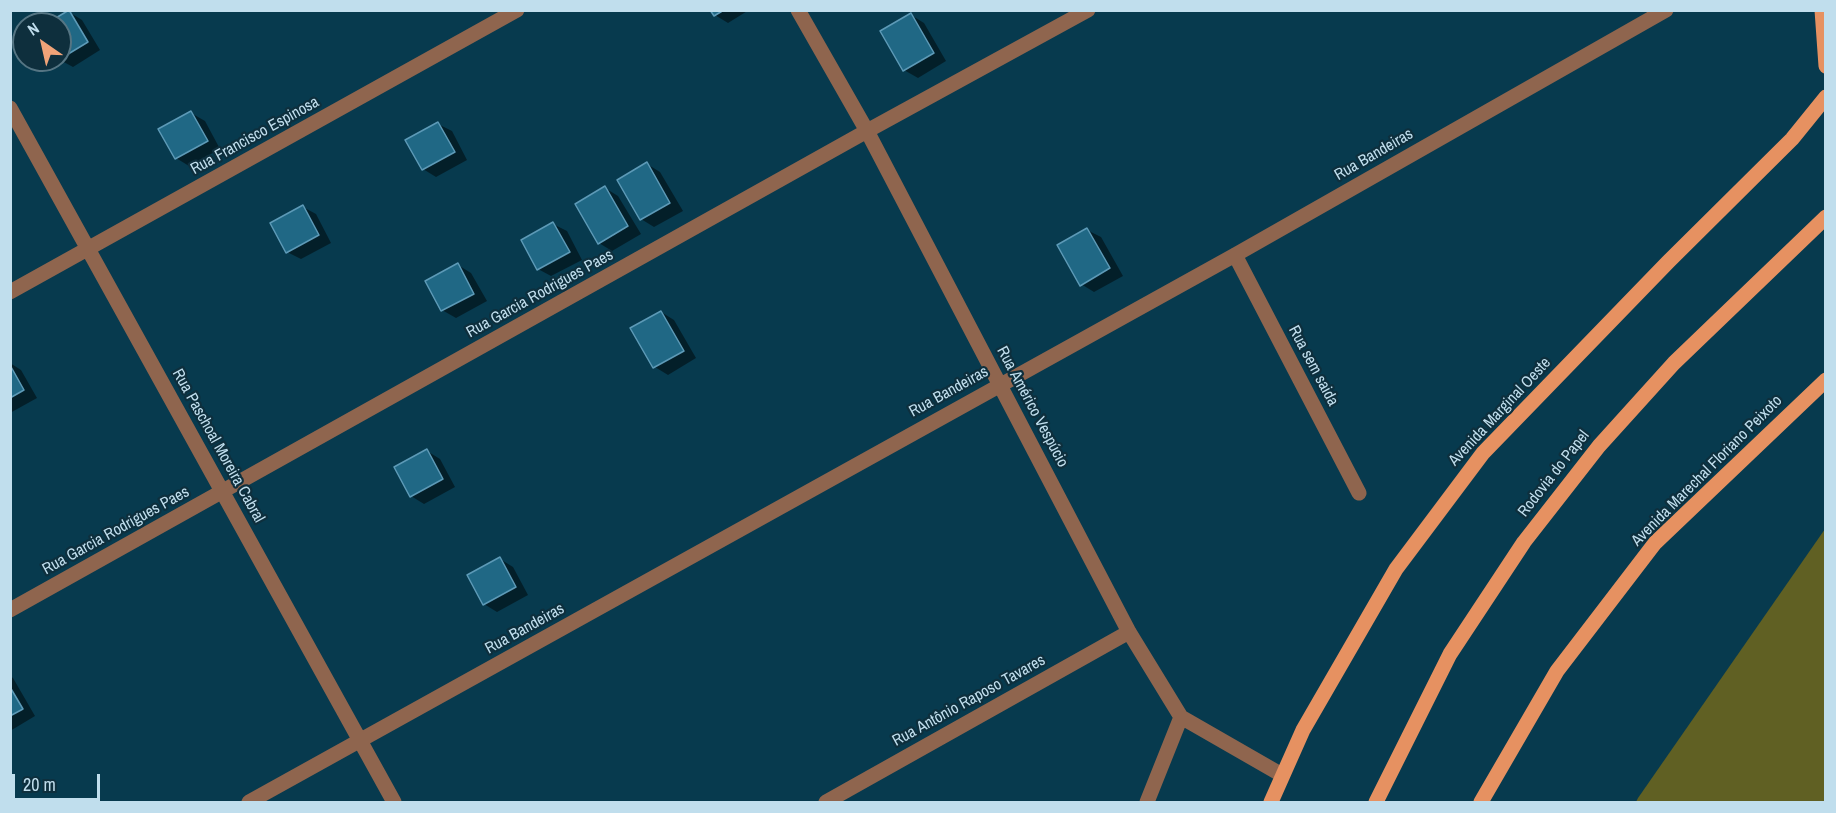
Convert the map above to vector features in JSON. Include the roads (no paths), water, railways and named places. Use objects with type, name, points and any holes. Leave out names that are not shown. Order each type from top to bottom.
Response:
[{"type":"main road","points":[[1821,10],[1826,66]]},
{"type":"main road","name":"Avenida Marginal Oeste","points":[[1271,802],[1303,730],[1396,569],[1483,453],[1668,262],[1792,139],[1826,97]]},
{"type":"main road","name":"Rodovia do Papel","points":[[1376,802],[1450,654],[1524,542],[1599,446],[1674,363],[1826,217]]},
{"type":"main road","name":"Avenida Marechal Floriano Peixoto","points":[[1481,802],[1557,670],[1655,543],[1826,380]]},
{"type":"street","name":"Rua Francisco Espinosa","points":[[10,292],[517,10]]},
{"type":"street","name":"Rua Américo Vespúcio","points":[[798,10],[867,131],[1129,632],[1181,717],[1281,776]]},
{"type":"street","name":"Rua Garcia Rodrigues Paes","points":[[10,610],[1088,10]]},
{"type":"street","name":"Rua Bandeiras","points":[[249,802],[1234,255],[1666,10]]},
{"type":"street","name":"Rua Paschoal Moreira Cabral","points":[[10,108],[394,802]]},
{"type":"street","name":"Rua sem saida","points":[[1234,255],[1359,493]]},
{"type":"street","name":"Rua Antônio Raposo Tavares","points":[[826,802],[1129,632]]},
{"type":"street","points":[[1147,802],[1181,717]]}]
